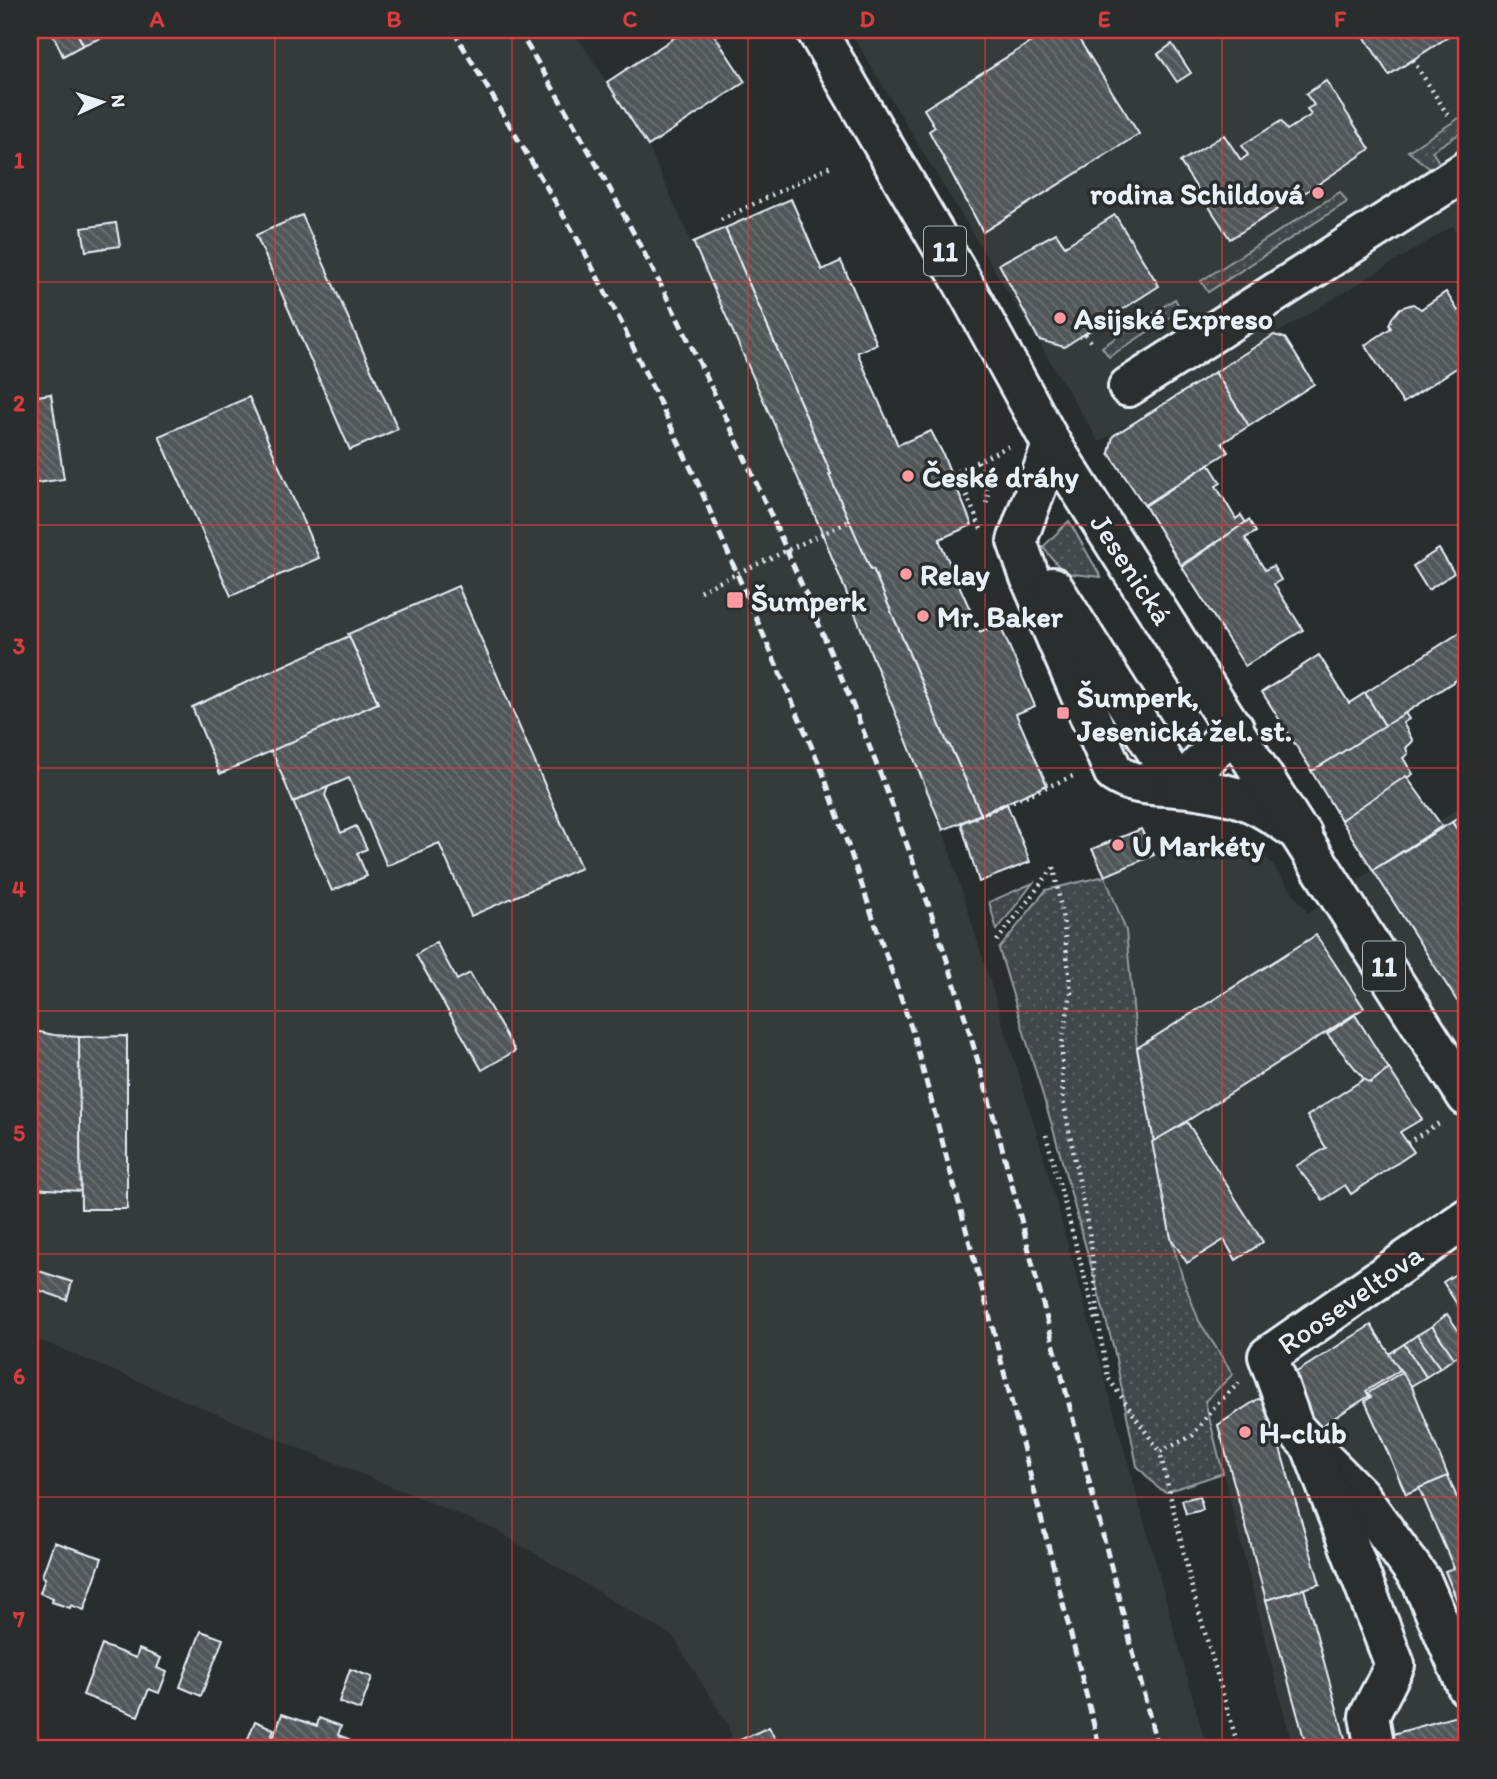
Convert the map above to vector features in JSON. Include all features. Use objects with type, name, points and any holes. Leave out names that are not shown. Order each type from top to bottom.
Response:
[{"type":"street","name":"Jesenická","points":[[816,30],[950,261],[1036,443],[1234,728],[1467,1097]]},
{"type":"street","points":[[1128,387],[1467,170]]},
{"type":"street","points":[[1036,443],[999,536],[1034,588],[1114,773],[1124,780],[1151,786],[1179,787],[1237,797],[1268,811],[1302,834]]},
{"type":"street","points":[[1179,787],[1234,728]]},
{"type":"street","name":"Rooseveltova","points":[[1375,1749],[1369,1716],[1395,1665],[1311,1446],[1294,1429],[1268,1356],[1467,1218]]},
{"type":"street","points":[[1311,1446],[1359,1495],[1422,1582],[1467,1687]]},
{"type":"path","points":[[1413,60],[1449,117]]},
{"type":"path","points":[[721,220],[833,165]]},
{"type":"path","points":[[1085,334],[1093,345]]},
{"type":"path","points":[[999,536],[958,475],[952,474],[1036,443]]},
{"type":"path","points":[[700,591],[850,521]]},
{"type":"path","points":[[961,823],[1073,776]]},
{"type":"path","points":[[997,941],[1054,867],[1071,993],[1062,1044],[1063,1100],[1090,1237],[1101,1340],[1108,1378],[1160,1452],[1190,1579],[1239,1749]]},
{"type":"path","points":[[1407,1143],[1440,1123]]},
{"type":"path","points":[[1046,1135],[1101,1340]]},
{"type":"path","points":[[1160,1452],[1192,1436],[1216,1405]]},
{"type":"shaded area","points":[[30,30],[573,30],[648,146],[818,523],[943,830],[1038,1137],[1207,1749],[734,1749],[728,1725],[673,1637],[496,1530],[30,1336],[30,1287],[66,1300],[72,1283],[30,1268]]},
{"type":"shaded area","points":[[849,30],[1467,30],[1467,249],[1453,226],[1099,442]]},
{"type":"shaded area","points":[[1467,113],[1467,129],[1432,151],[1445,172],[1439,176],[1408,151]]},
{"type":"shaded area","points":[[1340,192],[1347,202],[1208,292],[1201,281]]},
{"type":"shaded area","points":[[1175,299],[1181,310],[1109,357],[1102,347]]},
{"type":"shaded area","points":[[1069,521],[1101,577],[1064,573],[1043,547]]},
{"type":"shaded area","points":[[1467,801],[1467,1749],[1293,1749],[1205,1401],[1233,1374],[1199,1321],[1171,1238],[1137,1048],[1126,931],[1105,876],[1194,840],[1262,851],[1308,913],[1373,870]]},
{"type":"shaded area","points":[[1105,876],[1126,931],[1137,1048],[1171,1238],[1199,1321],[1233,1374],[1205,1401],[1223,1473],[1166,1492],[1158,1488],[1137,1466],[1114,1349],[1054,1132],[999,949],[1046,890]]},
{"type":"shaded area","points":[[1033,883],[997,930],[989,902]]},
{"type":"building","points":[[51,30],[76,30],[83,45],[63,56]]},
{"type":"building","points":[[76,30],[122,30],[83,45]]},
{"type":"building","points":[[686,30],[711,30],[745,82],[648,146],[607,82]]},
{"type":"building","points":[[1050,30],[1073,30],[1139,134],[983,232],[929,131],[935,127],[924,109]]},
{"type":"building","points":[[1360,30],[1467,30],[1467,40],[1463,43],[1456,32],[1389,75]]},
{"type":"building","points":[[1172,44],[1191,73],[1177,82],[1158,54]]},
{"type":"building","points":[[1326,81],[1370,149],[1230,239],[1180,162],[1224,135],[1241,160],[1248,155],[1242,145],[1281,121],[1287,130],[1311,115],[1307,109],[1314,105],[1306,94]]},
{"type":"building","name":"Šumperk","points":[[791,199],[822,270],[841,261],[848,277],[877,344],[858,354],[898,445],[931,431],[942,452],[972,525],[940,539],[940,542],[980,632],[999,623],[1035,706],[1016,714],[1047,785],[981,814],[829,475],[831,474],[725,228]]},
{"type":"building","points":[[302,215],[398,429],[350,450],[256,235]]},
{"type":"building","points":[[1115,215],[1159,286],[1064,347],[1039,340],[999,264],[1056,233],[1065,246]]},
{"type":"building","points":[[116,223],[120,246],[86,251],[82,228]]},
{"type":"building","points":[[725,228],[831,474],[829,475],[981,814],[943,830],[818,523],[693,242]]},
{"type":"building","points":[[1446,292],[1458,311],[1465,307],[1467,310],[1467,361],[1403,403],[1365,345],[1391,328],[1389,325],[1392,318],[1400,308],[1413,304],[1421,309]]},
{"type":"building","points":[[1274,335],[1285,338],[1314,384],[1249,426],[1215,372]]},
{"type":"building","points":[[1215,372],[1249,426],[1222,443],[1228,452],[1144,505],[1109,453],[1113,436]]},
{"type":"building","points":[[51,394],[64,479],[30,484],[30,397]]},
{"type":"building","points":[[249,397],[319,558],[231,596],[159,436]]},
{"type":"building","points":[[1209,464],[1221,483],[1216,486],[1236,519],[1241,515],[1246,523],[1181,565],[1145,506]]},
{"type":"building","points":[[1249,520],[1256,532],[1245,538],[1265,570],[1273,566],[1281,580],[1274,584],[1303,630],[1245,666],[1182,567]]},
{"type":"building","points":[[1439,549],[1454,573],[1428,590],[1413,566]]},
{"type":"building","points":[[458,586],[581,868],[471,916],[439,843],[387,866],[349,778],[293,802],[271,749],[378,703],[348,634]]},
{"type":"building","points":[[1464,630],[1467,636],[1467,673],[1385,726],[1365,693]]},
{"type":"building","points":[[349,636],[378,703],[220,774],[192,707]]},
{"type":"building","points":[[1319,655],[1349,703],[1365,693],[1385,726],[1312,771],[1262,692]]},
{"type":"building","points":[[1405,713],[1409,719],[1403,723],[1413,741],[1406,748],[1408,754],[1403,758],[1413,774],[1341,820],[1310,769],[1312,771]]},
{"type":"building","points":[[1406,776],[1442,826],[1373,870],[1341,820]]},
{"type":"building","points":[[328,787],[325,795],[341,833],[356,826],[367,849],[357,853],[367,876],[332,891],[293,802]]},
{"type":"building","points":[[1007,804],[1030,862],[979,882],[961,823]]},
{"type":"building","points":[[1467,812],[1467,845],[1452,822]]},
{"type":"building","points":[[1452,822],[1467,845],[1467,995],[1457,1001],[1373,870]]},
{"type":"building","points":[[1141,829],[1154,855],[1105,876],[1092,849]]},
{"type":"building","points":[[1316,935],[1364,1008],[1154,1142],[1137,1048]]},
{"type":"building","points":[[436,942],[457,980],[470,973],[515,1051],[482,1070],[416,955]]},
{"type":"building","points":[[1355,1015],[1389,1069],[1370,1083],[1327,1034]]},
{"type":"building","points":[[30,1030],[79,1037],[81,1191],[30,1188]]},
{"type":"building","points":[[127,1036],[127,1209],[81,1209],[79,1037]]},
{"type":"building","points":[[1389,1069],[1422,1119],[1400,1132],[1414,1152],[1351,1194],[1345,1185],[1323,1200],[1296,1166],[1326,1148],[1307,1116],[1364,1079],[1370,1083]]},
{"type":"building","points":[[1187,1122],[1263,1242],[1236,1260],[1224,1240],[1187,1263],[1171,1238],[1152,1142]]},
{"type":"building","points":[[1467,1267],[1467,1320],[1443,1282]]},
{"type":"building","points":[[30,1268],[72,1282],[67,1300],[30,1287]]},
{"type":"building","points":[[1447,1314],[1467,1343],[1467,1350],[1454,1358],[1432,1326]]},
{"type":"building","points":[[1371,1325],[1400,1370],[1366,1391],[1369,1396],[1318,1428],[1287,1378]]},
{"type":"building","points":[[1432,1326],[1454,1358],[1440,1368],[1417,1335]]},
{"type":"building","points":[[1417,1335],[1440,1368],[1426,1377],[1404,1344]]},
{"type":"building","points":[[1404,1344],[1426,1377],[1411,1386],[1389,1354]]},
{"type":"building","points":[[1402,1372],[1413,1389],[1448,1476],[1406,1494],[1365,1401],[1371,1397],[1368,1393]]},
{"type":"building","points":[[1258,1399],[1266,1401],[1320,1584],[1266,1600],[1218,1425]]},
{"type":"building","points":[[1448,1476],[1467,1522],[1467,1625],[1445,1571],[1454,1568],[1419,1488]]},
{"type":"building","points":[[1467,1491],[1467,1522],[1457,1497]]},
{"type":"building","points":[[1200,1496],[1203,1510],[1186,1514],[1182,1500]]},
{"type":"building","points":[[54,1542],[102,1558],[84,1610],[52,1602],[53,1598],[40,1593],[45,1578],[42,1576]]},
{"type":"building","points":[[1304,1589],[1348,1749],[1307,1749],[1266,1600]]},
{"type":"building","points":[[201,1631],[223,1639],[201,1696],[180,1687]]},
{"type":"building","points":[[102,1645],[136,1658],[139,1649],[161,1658],[157,1668],[167,1672],[159,1693],[149,1689],[138,1716],[83,1695]]},
{"type":"building","points":[[350,1669],[372,1677],[360,1710],[339,1702]]},
{"type":"building","points":[[282,1714],[317,1726],[319,1718],[341,1726],[338,1735],[349,1739],[345,1749],[269,1749]]},
{"type":"building","points":[[1457,1716],[1467,1749],[1390,1749],[1386,1736]]},
{"type":"building","points":[[255,1721],[274,1729],[266,1749],[244,1749]]},
{"type":"building","points":[[769,1727],[780,1749],[733,1749],[731,1744]]},
{"type":"railway","points":[[453,30],[578,240],[622,324],[697,481],[823,773],[913,1033],[994,1333],[1100,1749]]},
{"type":"railway","points":[[518,30],[622,211],[716,396],[830,650],[907,843],[952,975],[989,1099],[1158,1749]]},
{"type":"place","name":"rodina Schildová","points":[[1318,193]]},
{"type":"place","name":"Asijské Expreso","points":[[1060,318]]},
{"type":"place","name":"České dráhy","points":[[908,476]]},
{"type":"place","name":"Relay","points":[[906,574]]},
{"type":"place","name":"Šumperk","points":[[735,600]]},
{"type":"place","name":"Mr. Baker","points":[[923,616]]},
{"type":"place","name":"Šumperk, Jesenická žel. st.","points":[[1063,713]]},
{"type":"place","name":"U Markéty","points":[[1118,845]]},
{"type":"place","name":"H-club","points":[[1245,1432]]}]
